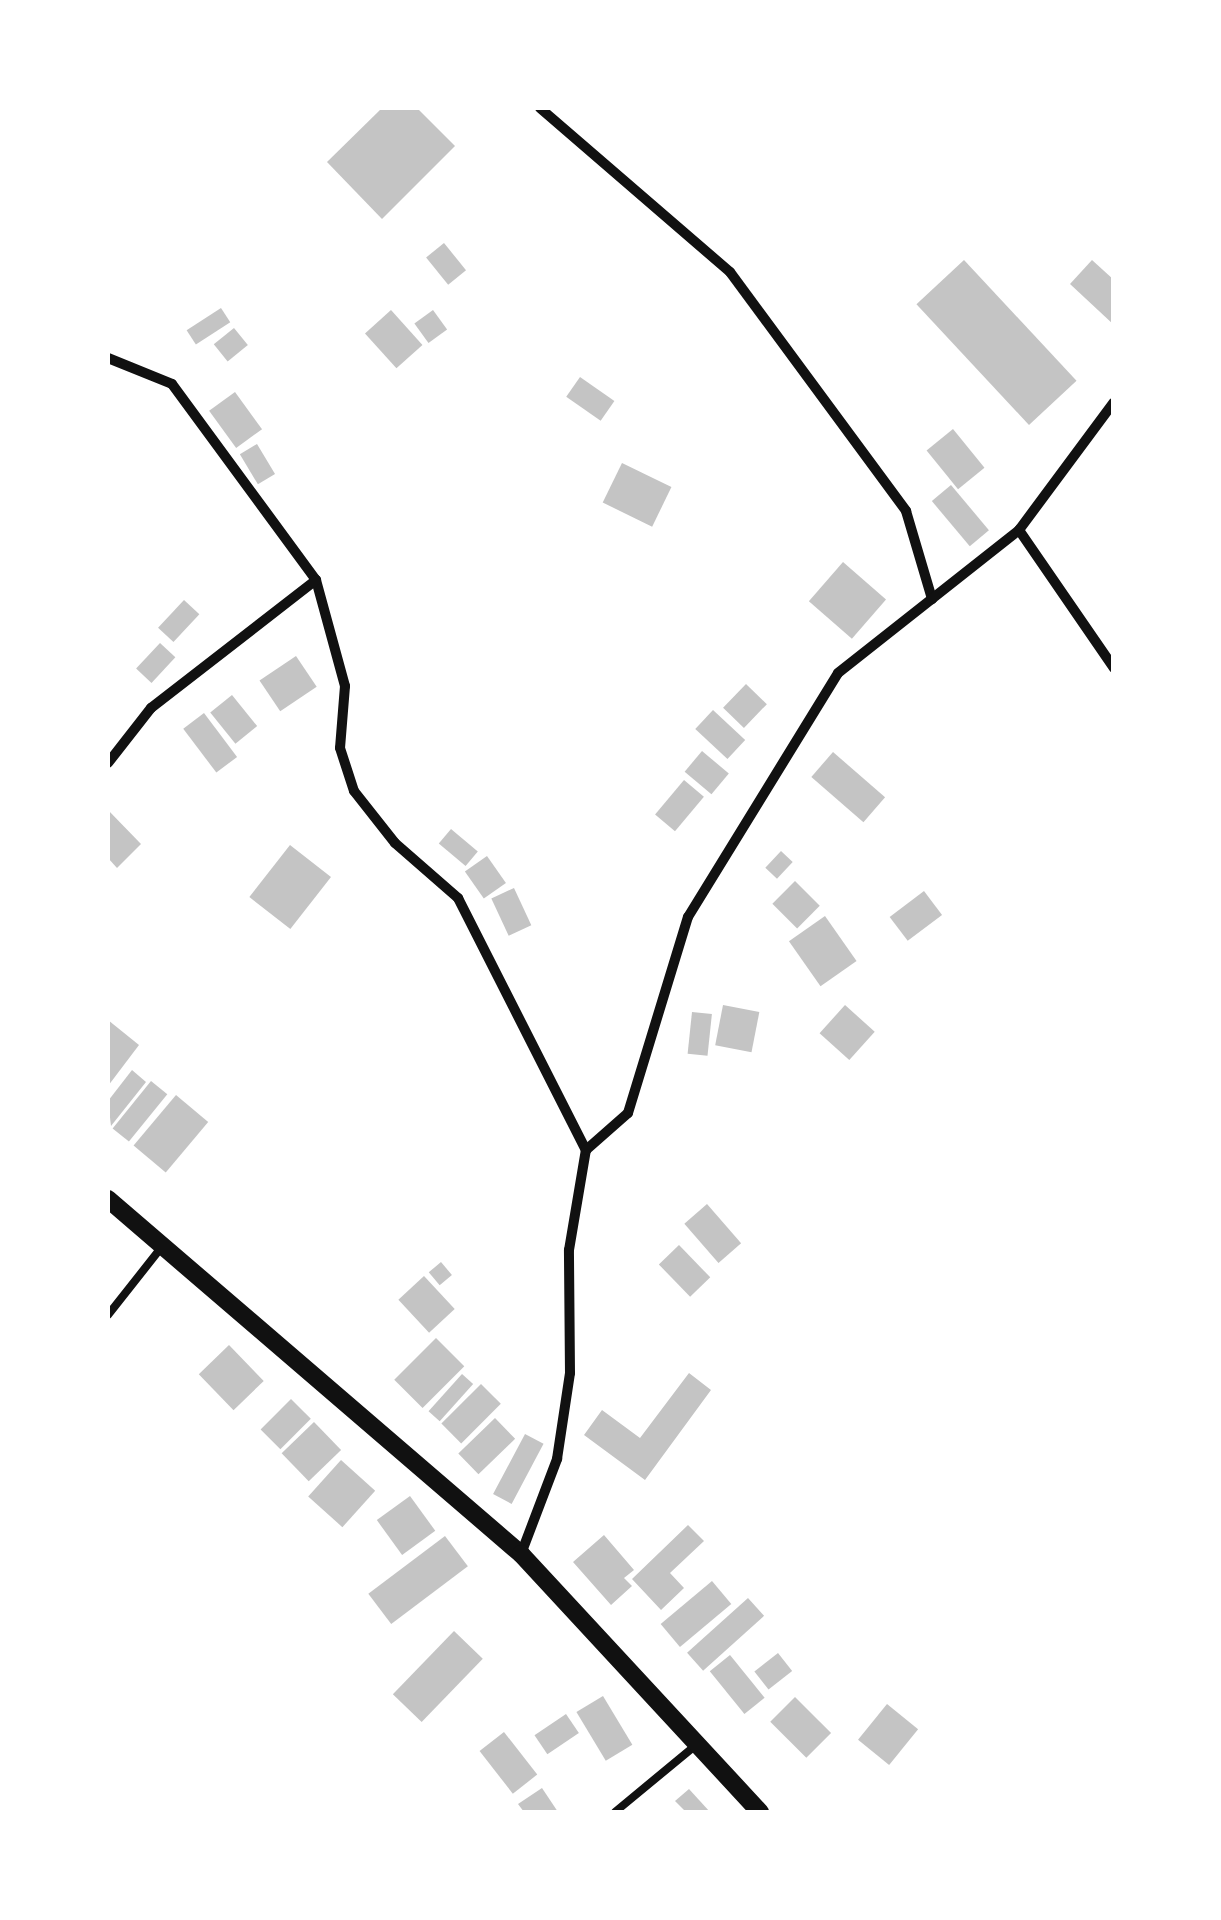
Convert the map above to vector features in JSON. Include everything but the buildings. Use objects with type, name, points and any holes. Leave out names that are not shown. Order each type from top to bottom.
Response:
[{"type":"street","points":[[540,108],[730,272],[906,512],[932,599]]},
{"type":"street","points":[[108,358],[172,384],[316,580],[345,686],[340,748],[354,791],[395,843],[458,898],[586,1150],[569,1250],[570,1373],[557,1458],[521,1554]]},
{"type":"street","points":[[586,1150],[628,1113],[688,917],[838,673],[1018,530],[1114,402]]},
{"type":"street","points":[[1018,530],[1114,668]]},
{"type":"street","points":[[108,763],[151,708],[316,580]]},
{"type":"street","points":[[108,1200],[521,1554],[760,1812]]},
{"type":"lane","points":[[108,1314],[162,1246]]},
{"type":"lane","points":[[615,1812],[698,1744]]}]
